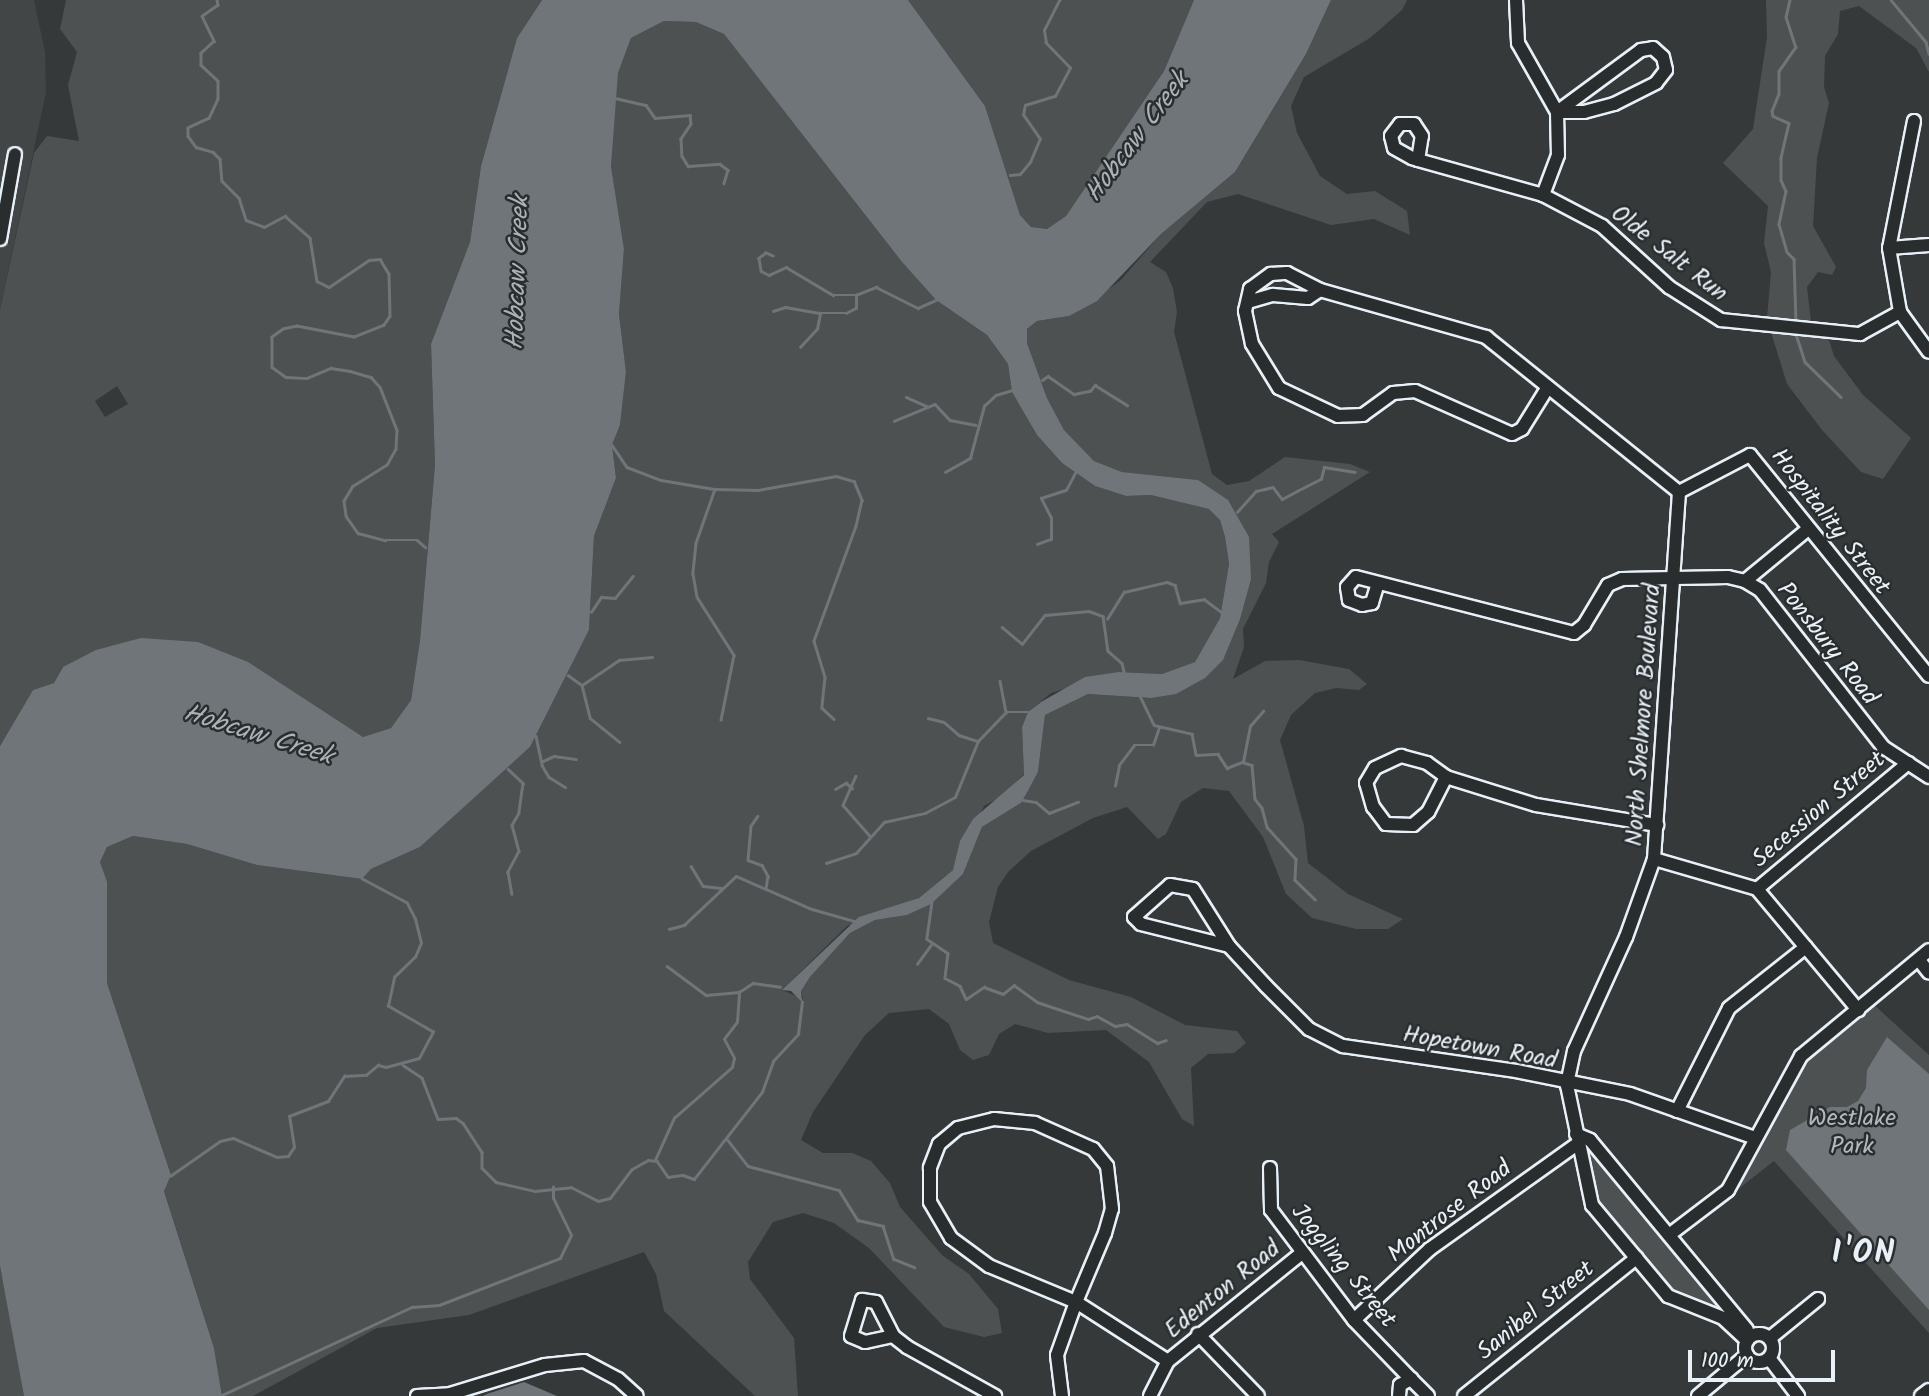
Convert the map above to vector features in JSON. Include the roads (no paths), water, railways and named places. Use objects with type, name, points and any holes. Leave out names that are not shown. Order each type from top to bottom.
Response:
[{"type":"street","points":[[1516,0],[1518,43],[1557,112],[1558,155],[1544,195]]},
{"type":"street","points":[[1653,48],[1663,57],[1666,70],[1656,83],[1614,104],[1584,112],[1557,112],[1641,50],[1653,48]]},
{"type":"street","points":[[1914,121],[1889,248],[1900,312],[1929,352]]},
{"type":"street","points":[[0,239],[15,153]]},
{"type":"street","name":"Olde Salt Run","points":[[1418,160],[1544,195],[1602,226],[1669,286],[1721,320],[1860,334],[1900,312]]},
{"type":"street","points":[[1889,248],[1929,245]]},
{"type":"street","points":[[1548,387],[1522,429],[1512,434],[1415,391],[1393,393],[1363,415],[1338,416],[1279,388],[1252,344],[1245,311],[1255,283],[1279,272],[1298,276],[1320,290],[1486,337],[1679,492]]},
{"type":"street","points":[[1248,302],[1273,295],[1308,298],[1320,290]]},
{"type":"street","name":"Hospitality Street","points":[[1679,492],[1750,455],[1929,676]]},
{"type":"street","name":"North Shelmore Boulevard","points":[[1679,492],[1676,578],[1654,859],[1626,937],[1574,1051],[1567,1085],[1592,1205],[1668,1296],[1723,1318],[1749,1338]]},
{"type":"street","points":[[1745,581],[1808,529]]},
{"type":"street","name":"Ponsbury Road","points":[[1378,583],[1574,633],[1584,625],[1608,585],[1622,579],[1745,581],[1759,590],[1882,747],[1929,777]]},
{"type":"street","points":[[1446,777],[1428,812],[1413,825],[1386,824],[1373,807],[1366,783],[1375,768],[1401,756],[1427,763],[1446,777],[1536,805],[1657,825]]},
{"type":"street","name":"Secession Street","points":[[1757,889],[1908,763]]},
{"type":"street","points":[[1654,859],[1757,889],[1858,1010]]},
{"type":"street","name":"Hopetown Road","points":[[1229,946],[1141,924],[1135,917],[1170,885],[1193,889],[1229,946],[1309,1028],[1343,1046],[1516,1071],[1567,1085],[1630,1094],[1755,1138]]},
{"type":"street","points":[[1677,1111],[1729,1008],[1806,947]]},
{"type":"street","points":[[1669,1235],[1724,1194],[1801,1056],[1929,950]]},
{"type":"street","points":[[1919,960],[1929,973]]},
{"type":"street","points":[[1062,1396],[1057,1355],[1076,1302],[1112,1209],[1107,1166],[1093,1149],[1035,1124],[994,1119],[958,1128],[939,1144],[930,1168],[930,1202],[951,1238],[989,1266],[1076,1302],[1168,1361]]},
{"type":"street","points":[[1577,1139],[1590,1140],[1669,1235],[1749,1338],[1747,1355],[1715,1391],[1698,1396]]},
{"type":"street","name":"Montrose Road","points":[[1354,1320],[1430,1250],[1577,1139]]},
{"type":"street","name":"Joggling Street","points":[[1270,1168],[1271,1210],[1354,1320],[1428,1396]]},
{"type":"street","name":"Edenton Road","points":[[1150,1396],[1168,1361],[1198,1334],[1303,1253]]},
{"type":"street","name":"Sanibel Street","points":[[1464,1396],[1636,1258]]},
{"type":"street","points":[[1749,1338],[1770,1338],[1818,1299]]},
{"type":"street","points":[[1198,1334],[1258,1396]]},
{"type":"street","points":[[893,1336],[995,1396]]},
{"type":"street","points":[[1747,1355],[1759,1362],[1769,1358],[1773,1349],[1770,1338]]},
{"type":"street","points":[[1769,1358],[1798,1396]]},
{"type":"street","points":[[416,1396],[450,1394],[545,1365],[584,1361],[618,1379],[637,1396]]},
{"type":"street","points":[[1399,1396],[1400,1385],[1411,1378]]},
{"type":"street","points":[[1922,1396],[1929,1390]]},
{"type":"water","name":"Hobcaw Creek","points":[[542,0],[908,0],[985,106],[1020,215],[1031,227],[1047,229],[1066,216],[1164,71],[1194,0],[1331,0],[1306,54],[1235,172],[1161,234],[1097,301],[1069,316],[1037,321],[1027,329],[1027,343],[1047,398],[1064,430],[1094,461],[1122,472],[1198,480],[1228,500],[1249,537],[1251,579],[1240,619],[1223,660],[1205,678],[1176,694],[1151,698],[1088,694],[1045,715],[1038,772],[1021,803],[982,827],[963,874],[931,904],[907,915],[875,920],[850,933],[810,977],[801,991],[802,1002],[791,991],[782,990],[859,917],[919,898],[953,870],[960,841],[973,819],[1024,775],[1022,727],[1028,712],[1085,677],[1119,672],[1162,674],[1195,662],[1220,618],[1229,564],[1225,537],[1220,520],[1209,509],[1151,495],[1126,496],[1095,486],[1062,463],[1037,435],[1012,392],[1008,364],[987,335],[936,300],[902,262],[724,34],[696,22],[664,21],[631,38],[618,73],[611,166],[624,249],[619,314],[626,372],[620,425],[612,445],[616,478],[594,536],[589,630],[530,747],[420,847],[371,869],[362,879],[257,865],[187,844],[133,836],[107,847],[100,862],[107,882],[107,983],[171,1175],[164,1191],[214,1348],[222,1396],[24,1396],[0,1266],[0,746],[33,690],[54,683],[63,667],[96,650],[141,638],[198,642],[248,662],[363,737],[391,728],[411,700],[420,640],[435,465],[431,344],[470,242],[481,166],[517,38]]},
{"type":"water","name":"Westlake Park","points":[[1887,1037],[1929,1074],[1929,1310],[1786,1150],[1790,1130],[1830,1107],[1847,1107],[1858,1101],[1866,1088],[1867,1070]]},
{"type":"water","points":[[524,1382],[557,1396],[483,1396],[487,1394]]},
{"type":"waterway","points":[[217,0],[218,5],[202,16],[214,41],[201,53],[201,65],[218,81],[218,99],[209,118],[188,128],[188,136],[196,147],[213,152],[220,159],[222,181],[239,198],[246,220],[264,227],[285,216],[310,238],[317,281],[329,287],[369,260],[380,259],[389,274],[390,316],[384,325],[354,337],[297,326],[283,329],[272,337],[272,367],[286,377],[307,378],[331,368],[350,371],[371,377],[380,387],[397,430],[396,449],[387,465],[353,486],[344,501],[346,516],[358,533],[385,540],[417,540],[425,547]]},
{"type":"waterway","points":[[1010,175],[1020,174],[1030,162],[1040,139],[1023,115],[1025,105],[1055,96],[1070,68],[1046,43],[1044,30],[1059,0]]},
{"type":"waterway","points":[[1790,0],[1786,17],[1796,47],[1779,71],[1779,94],[1772,111],[1773,116],[1789,123],[1781,158],[1781,180],[1786,191],[1779,224],[1787,252],[1794,259],[1796,324]]},
{"type":"waterway","points":[[1891,0],[1926,42],[1929,54]]},
{"type":"waterway","points":[[615,98],[646,105],[655,118],[690,115],[691,124],[681,139],[682,156],[688,166],[720,164],[728,170],[724,183]]},
{"type":"waterway","points":[[773,256],[766,253],[759,258],[761,271],[769,275],[786,267],[833,295],[856,295],[876,287],[918,308],[936,300]]},
{"type":"waterway","points":[[800,347],[817,329],[820,313],[846,313],[856,308],[856,295]]},
{"type":"waterway","points":[[773,311],[785,307],[820,313]]},
{"type":"waterway","points":[[1795,331],[1805,362],[1841,397]]},
{"type":"waterway","points":[[1042,380],[1048,376],[1074,394],[1090,391],[1095,385],[1127,405]]},
{"type":"waterway","points":[[945,472],[970,458],[984,406],[996,395],[1012,390]]},
{"type":"waterway","points":[[906,397],[928,407]]},
{"type":"waterway","points":[[894,421],[935,404],[950,420],[976,425]]},
{"type":"waterway","points":[[612,445],[627,467],[661,480],[715,489],[758,490],[836,476],[854,481],[862,500],[856,526],[814,641],[825,677],[822,708],[834,719]]},
{"type":"waterway","points":[[1237,512],[1256,491],[1273,487],[1282,499],[1321,479],[1324,467],[1355,472]]},
{"type":"waterway","points":[[1037,544],[1051,539],[1051,518],[1041,498],[1066,490],[1075,473]]},
{"type":"waterway","points":[[715,489],[696,543],[693,574],[697,597],[734,655],[721,720]]},
{"type":"waterway","points":[[591,612],[601,597],[615,598],[633,576]]},
{"type":"waterway","points":[[1107,619],[1124,592],[1167,582],[1175,585],[1180,603],[1204,599],[1221,612]]},
{"type":"waterway","points":[[1002,627],[1022,644],[1045,615],[1089,611],[1103,616],[1108,651],[1122,663],[1124,672]]},
{"type":"waterway","points":[[568,675],[582,685],[619,660],[652,657]]},
{"type":"waterway","points":[[1000,681],[1006,712]]},
{"type":"waterway","points":[[582,685],[590,718],[620,742]]},
{"type":"waterway","points":[[1140,696],[1154,725],[1192,734],[1196,755],[1218,754],[1227,768],[1242,762],[1252,765],[1255,799],[1262,808],[1267,827],[1296,859],[1295,880],[1315,899]]},
{"type":"waterway","points":[[1243,762],[1250,726],[1263,711]]},
{"type":"waterway","points":[[826,863],[856,853],[884,822],[925,813],[955,797],[978,741],[1006,712],[1028,712]]},
{"type":"waterway","points":[[928,718],[944,722],[959,735],[978,741]]},
{"type":"waterway","points":[[1115,786],[1119,765],[1134,745],[1153,745],[1159,728]]},
{"type":"waterway","points":[[536,736],[542,765],[549,777],[565,787]]},
{"type":"waterway","points":[[541,762],[554,756],[576,759]]},
{"type":"waterway","points":[[508,769],[523,783],[519,813],[512,825],[519,851],[508,872],[512,894]]},
{"type":"waterway","points":[[856,776],[843,805],[870,836]]},
{"type":"waterway","points":[[835,789],[846,783],[852,788]]},
{"type":"waterway","points":[[1023,800],[1036,802],[1049,813],[1078,802]]},
{"type":"waterway","points":[[758,816],[751,826],[748,860],[762,865],[768,876],[766,888]]},
{"type":"waterway","points":[[691,866],[703,886],[721,888]]},
{"type":"waterway","points":[[669,929],[684,925],[736,876],[812,909],[854,921]]},
{"type":"waterway","points":[[170,1176],[220,1141],[233,1138],[277,1157],[288,1156],[294,1147],[289,1116],[328,1101],[344,1076],[366,1075],[378,1065],[386,1067],[419,1058],[433,1032],[388,1006],[394,977],[415,957],[421,943],[415,919],[407,903],[362,879]]},
{"type":"waterway","points":[[932,902],[927,939],[948,953],[945,978],[960,986],[966,999],[984,987],[1003,994],[1014,985],[1037,1002],[1088,1019],[1097,1016],[1115,1026],[1127,1024],[1157,1043],[1166,1040]]},
{"type":"waterway","points":[[917,964],[931,945]]},
{"type":"waterway","points":[[667,966],[706,995],[739,992]]},
{"type":"waterway","points":[[655,1160],[674,1118],[732,1067],[734,1058],[724,1039],[737,1022],[739,992],[753,983],[780,987]]},
{"type":"waterway","points":[[403,1065],[422,1078],[438,1119],[456,1118],[463,1123],[482,1152],[482,1168],[496,1182],[535,1191],[571,1187],[598,1201],[610,1198],[632,1169],[648,1160],[657,1161],[668,1177],[683,1175],[694,1179],[762,1092],[773,1061],[798,1034],[802,1002]]},
{"type":"waterway","points":[[727,1139],[748,1166],[839,1190],[858,1220],[883,1226],[894,1259],[914,1267]]},
{"type":"waterway","points":[[220,1396],[412,1307],[439,1305],[560,1258],[571,1235],[553,1198],[553,1187]]},
{"type":"district","name":"I'ON","points":[[1864,1254]]}]
